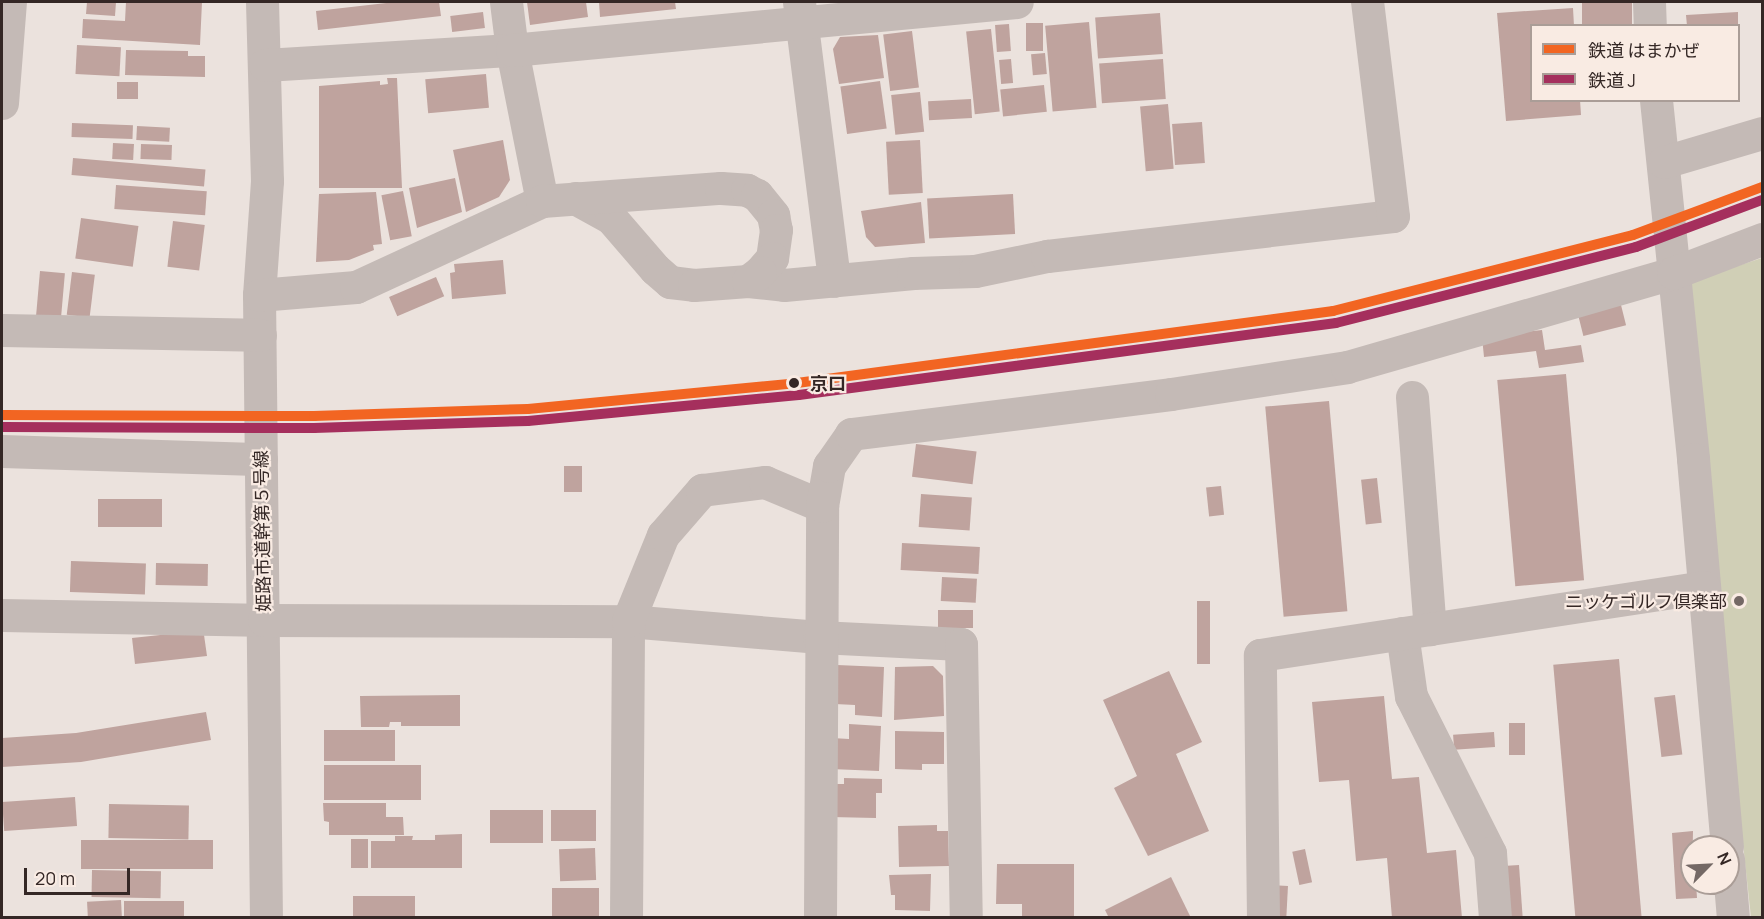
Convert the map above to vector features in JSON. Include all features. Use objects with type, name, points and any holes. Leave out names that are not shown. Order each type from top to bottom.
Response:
[{"type":"street","points":[[2,103],[10,2]]},
{"type":"street","name":"姫路市道幹第５号線","points":[[262,2],[267,182],[259,294],[266,918]]},
{"type":"street","points":[[506,2],[512,50],[542,201]]},
{"type":"street","points":[[265,66],[512,50],[800,11],[1017,2]]},
{"type":"street","points":[[574,198],[611,218],[655,269],[670,282],[694,285],[748,281],[784,285],[913,273],[975,271],[1047,256],[1392,216],[1367,2]]},
{"type":"street","points":[[1649,2],[1650,24]]},
{"type":"street","points":[[800,11],[834,281]]},
{"type":"street","points":[[1656,102],[1664,162],[1672,273],[1704,587],[1726,835]]},
{"type":"street","points":[[1664,162],[1762,133]]},
{"type":"street","points":[[259,294],[356,287],[542,201],[721,188],[747,190],[757,195],[773,215],[776,230],[772,258],[760,272],[748,281]]},
{"type":"street","points":[[819,918],[819,637],[822,506],[829,466],[851,434],[1171,394],[1347,367],[1672,273],[1762,239]]},
{"type":"street","points":[[2,330],[260,335]]},
{"type":"street","points":[[1412,397],[1416,631],[1411,696],[1490,853],[1495,918]]},
{"type":"street","points":[[2,451],[261,459]]},
{"type":"street","points":[[626,918],[628,621],[663,535],[702,490],[765,482],[822,506]]},
{"type":"street","points":[[1263,918],[1260,655],[1704,587]]},
{"type":"street","points":[[2,615],[264,620],[628,621],[819,637],[961,644],[966,918]]},
{"type":"street","points":[[1731,895],[1733,918]]},
{"type":"green space","name":"ニッケゴルフ倶楽部","points":[[1762,258],[1762,917],[1751,917],[1682,284]]},
{"type":"building","points":[[87,2],[116,2],[115,16],[86,14]]},
{"type":"building","points":[[126,2],[202,2],[200,45],[82,38],[83,19],[125,21]]},
{"type":"building","points":[[395,2],[439,2],[441,16],[318,30],[316,11]]},
{"type":"building","points":[[527,2],[586,2],[588,17],[530,25]]},
{"type":"building","points":[[599,2],[675,2],[676,9],[600,17]]},
{"type":"building","points":[[1582,2],[1632,2],[1632,24],[1582,24]]},
{"type":"building","points":[[1573,8],[1574,24],[1530,24],[1530,102],[1580,102],[1581,115],[1506,121],[1497,13]]},
{"type":"building","points":[[483,12],[485,28],[452,32],[450,16]]},
{"type":"building","points":[[1738,12],[1738,24],[1687,24],[1686,15]]},
{"type":"building","points":[[1160,13],[1163,54],[1098,58],[1095,18]]},
{"type":"building","points":[[1089,22],[1096,108],[1053,112],[1045,26]]},
{"type":"building","points":[[1026,23],[1043,23],[1043,51],[1026,51]]},
{"type":"building","points":[[1009,24],[1011,51],[997,52],[995,25]]},
{"type":"building","points":[[991,29],[1000,112],[975,114],[966,32]]},
{"type":"building","points":[[912,31],[919,88],[890,91],[883,35]]},
{"type":"building","points":[[878,35],[884,78],[839,84],[833,49],[840,37]]},
{"type":"building","points":[[77,45],[121,47],[119,76],[75,74]]},
{"type":"building","points":[[126,50],[188,51],[188,56],[205,56],[205,77],[125,75]]},
{"type":"building","points":[[1045,53],[1047,74],[1033,75],[1031,54]]},
{"type":"building","points":[[1011,59],[1013,83],[1001,84],[999,60]]},
{"type":"building","points":[[1163,59],[1166,99],[1102,103],[1099,63]]},
{"type":"building","points":[[486,74],[489,108],[428,113],[425,79]]},
{"type":"building","points":[[387,78],[397,78],[402,188],[319,188],[319,86],[380,81],[380,85],[388,84]]},
{"type":"building","points":[[880,81],[887,129],[847,134],[840,87]]},
{"type":"building","points":[[117,82],[138,82],[138,99],[117,99]]},
{"type":"building","points":[[1044,85],[1047,112],[1003,116],[1000,90]]},
{"type":"building","points":[[920,92],[924,132],[895,135],[891,95]]},
{"type":"building","points":[[971,99],[972,118],[929,120],[928,101]]},
{"type":"building","points":[[1168,104],[1174,169],[1146,171],[1140,106]]},
{"type":"building","points":[[1202,122],[1205,163],[1175,165],[1172,124]]},
{"type":"building","points":[[72,123],[133,125],[132,139],[72,137]]},
{"type":"building","points":[[137,126],[170,128],[169,142],[136,140]]},
{"type":"building","points":[[503,140],[510,180],[499,197],[466,212],[453,150]]},
{"type":"building","points":[[920,140],[923,193],[889,195],[886,142]]},
{"type":"building","points":[[113,143],[134,144],[133,160],[112,159]]},
{"type":"building","points":[[141,144],[172,145],[171,160],[140,159]]},
{"type":"building","points":[[73,158],[205,170],[204,187],[72,175]]},
{"type":"building","points":[[455,178],[462,212],[417,228],[409,188]]},
{"type":"building","points":[[116,185],[207,191],[205,215],[114,209]]},
{"type":"building","points":[[403,191],[412,236],[390,240],[381,195]]},
{"type":"building","points":[[376,192],[382,244],[373,245],[374,250],[349,260],[316,262],[319,194]]},
{"type":"building","points":[[1013,194],[1015,234],[929,238],[927,199]]},
{"type":"building","points":[[921,202],[925,243],[875,247],[866,237],[861,211]]},
{"type":"building","points":[[81,218],[138,226],[133,267],[75,259]]},
{"type":"building","points":[[173,221],[205,225],[199,271],[167,267]]},
{"type":"building","points":[[503,260],[506,294],[452,299],[450,273],[455,272],[454,264]]},
{"type":"building","points":[[40,271],[65,273],[61,318],[36,316]]},
{"type":"building","points":[[72,272],[95,275],[90,317],[67,315]]},
{"type":"building","points":[[436,277],[444,296],[397,316],[389,297]]},
{"type":"building","points":[[1620,301],[1626,325],[1583,336],[1577,312]]},
{"type":"building","points":[[1542,330],[1545,350],[1581,345],[1584,362],[1539,368],[1536,351],[1484,357],[1482,337]]},
{"type":"building","points":[[1566,374],[1584,580],[1515,586],[1497,380]]},
{"type":"building","points":[[1329,401],[1347,611],[1284,617],[1265,407]]},
{"type":"building","points":[[916,444],[977,451],[973,484],[912,477]]},
{"type":"building","points":[[564,466],[582,466],[582,492],[564,492]]},
{"type":"building","points":[[1377,478],[1382,523],[1366,524],[1361,480]]},
{"type":"building","points":[[1221,486],[1224,515],[1209,516],[1206,488]]},
{"type":"building","points":[[921,494],[972,498],[970,530],[919,527]]},
{"type":"building","points":[[98,499],[162,499],[162,527],[98,527]]},
{"type":"building","points":[[902,543],[980,547],[978,574],[901,570]]},
{"type":"building","points":[[71,561],[146,564],[145,595],[70,592]]},
{"type":"building","points":[[156,563],[208,564],[208,586],[156,585]]},
{"type":"building","points":[[942,577],[977,579],[976,603],[941,601]]},
{"type":"building","points":[[1197,601],[1210,601],[1210,664],[1197,664]]},
{"type":"building","points":[[938,610],[973,610],[973,628],[938,628]]},
{"type":"building","points":[[179,633],[204,635],[207,656],[135,664],[132,638]]},
{"type":"building","points":[[1619,659],[1642,918],[1575,918],[1553,665]]},
{"type":"building","points":[[837,665],[884,667],[882,717],[855,715],[855,705],[835,704]]},
{"type":"building","points":[[933,666],[943,676],[944,716],[894,720],[895,667]]},
{"type":"building","points":[[1169,671],[1202,742],[1176,754],[1209,831],[1148,856],[1114,788],[1137,776],[1103,700]]},
{"type":"building","points":[[460,695],[460,726],[401,726],[401,722],[390,722],[389,727],[361,727],[360,696]]},
{"type":"building","points":[[1675,695],[1682,755],[1661,757],[1654,698]]},
{"type":"building","points":[[1384,696],[1392,779],[1419,777],[1427,853],[1456,850],[1462,918],[1392,918],[1387,858],[1356,861],[1349,780],[1319,782],[1312,702]]},
{"type":"building","points":[[206,712],[211,740],[81,762],[2,767],[2,738],[76,733]]},
{"type":"building","points":[[1509,723],[1525,723],[1525,755],[1509,755]]},
{"type":"building","points":[[849,724],[881,726],[879,771],[831,769],[832,738],[849,739]]},
{"type":"building","points":[[324,730],[395,730],[395,761],[324,761]]},
{"type":"building","points":[[895,731],[944,732],[944,764],[922,764],[922,770],[895,769]]},
{"type":"building","points":[[1494,732],[1495,747],[1454,750],[1453,735]]},
{"type":"building","points":[[324,765],[421,765],[421,800],[324,800]]},
{"type":"building","points":[[844,778],[882,779],[882,793],[876,793],[876,818],[831,817],[835,784],[844,784]]},
{"type":"building","points":[[75,797],[77,826],[4,831],[2,802]]},
{"type":"building","points":[[323,803],[386,803],[386,817],[403,817],[404,835],[329,835],[329,822],[324,821]]},
{"type":"building","points":[[109,804],[189,805],[188,839],[108,838]]},
{"type":"building","points":[[490,810],[543,810],[543,843],[490,843]]},
{"type":"building","points":[[551,810],[596,810],[596,841],[551,841]]},
{"type":"building","points":[[937,825],[937,831],[948,831],[949,866],[899,867],[898,826]]},
{"type":"building","points":[[1693,831],[1693,835],[1680,835],[1680,895],[1697,895],[1697,898],[1676,899],[1672,833]]},
{"type":"building","points":[[462,834],[462,868],[371,868],[371,841],[395,841],[395,836],[413,836],[412,840],[435,840],[435,835]]},
{"type":"building","points":[[351,839],[368,839],[368,868],[351,868]]},
{"type":"building","points":[[81,840],[213,840],[213,869],[81,869]]},
{"type":"building","points":[[595,848],[596,880],[560,881],[559,849]]},
{"type":"building","points":[[1305,849],[1312,882],[1299,885],[1292,852]]},
{"type":"building","points":[[997,864],[1074,864],[1074,918],[1022,918],[1022,904],[996,904]]},
{"type":"building","points":[[1519,865],[1523,918],[1507,918],[1503,866]]},
{"type":"building","points":[[92,870],[161,871],[161,898],[92,897]]},
{"type":"building","points":[[931,874],[930,911],[895,910],[895,895],[891,895],[889,875]]},
{"type":"building","points":[[1171,877],[1191,918],[1109,918],[1105,910]]},
{"type":"building","points":[[1269,885],[1288,886],[1286,918],[1267,918]]},
{"type":"building","points":[[552,888],[599,888],[599,918],[552,918]]},
{"type":"building","points":[[353,896],[415,896],[415,918],[353,918]]},
{"type":"building","points":[[121,900],[122,918],[88,918],[87,902]]},
{"type":"building","points":[[124,901],[184,901],[184,918],[124,918]]},
{"type":"rail line","name":"はまかぜ","points":[[2,415],[314,416],[528,409],[797,383],[1333,311],[1633,235],[1762,187]]},
{"type":"rail line","name":"J","points":[[2,427],[314,428],[528,421],[799,395],[1336,323],[1636,247],[1762,200]]},
{"type":"place","name":"京口","points":[[794,383]]},
{"type":"place","name":"ニッケゴルフ倶楽部","points":[[1739,601]]}]
